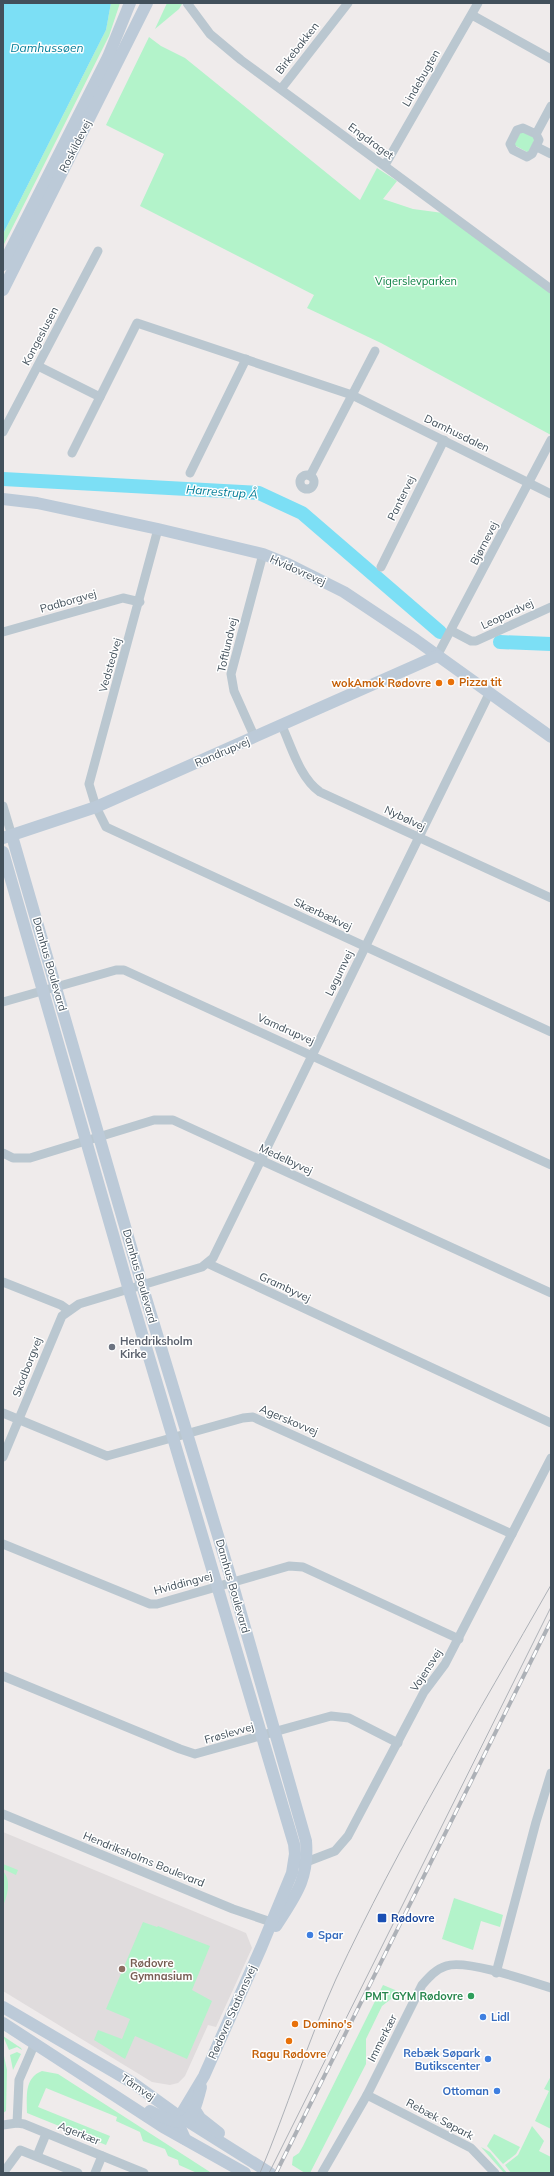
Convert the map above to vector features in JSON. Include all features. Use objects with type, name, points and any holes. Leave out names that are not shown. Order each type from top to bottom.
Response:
[{"type":"street","name":"Roskildevej","points":[[3,264],[108,57],[130,3]]},
{"type":"street","points":[[121,53],[140,3]]},
{"type":"street","name":"Roskildevej","points":[[3,290],[147,3]]},
{"type":"street","name":"Engdraget","points":[[187,3],[201,23],[226,48],[551,289]]},
{"type":"street","name":"Birkebakken","points":[[281,89],[348,3]]},
{"type":"street","name":"Lindebugten","points":[[385,165],[478,3]]},
{"type":"street","points":[[472,15],[551,59]]},
{"type":"street","points":[[536,134],[551,106]]},
{"type":"street","points":[[523,128],[536,134],[539,140],[537,147],[532,154],[527,157],[512,150],[510,144],[517,130],[523,128]]},
{"type":"street","points":[[537,147],[551,154]]},
{"type":"street","name":"Kongeslusen","points":[[3,432],[98,251]]},
{"type":"street","name":"Damhusdalen","points":[[72,453],[138,323],[352,395],[551,494]]},
{"type":"street","points":[[310,476],[375,351]]},
{"type":"street","points":[[190,473],[246,359]]},
{"type":"street","points":[[38,366],[100,397]]},
{"type":"street","name":"Pantervej","points":[[381,567],[444,440]]},
{"type":"street","name":"Bjørnevej","points":[[437,656],[452,631],[551,440]]},
{"type":"street","name":"Hvidovrevej","points":[[3,499],[36,503],[158,529],[263,554],[311,574],[344,592],[490,692],[551,737]]},
{"type":"street","name":"Vedstedvej","points":[[96,807],[89,784],[140,602],[158,529]]},
{"type":"street","name":"Toftlundvej","points":[[255,738],[234,691],[231,674],[263,554]]},
{"type":"street","name":"Padborgvej","points":[[3,632],[123,598],[140,602]]},
{"type":"street","name":"Leopardvej","points":[[452,631],[471,641],[476,641],[551,607]]},
{"type":"street","name":"Randrupvej","points":[[8,837],[96,807],[255,738],[437,656]]},
{"type":"street","name":"Løgumvej","points":[[209,1264],[490,692]]},
{"type":"street","name":"Nybølvej","points":[[282,726],[310,785],[320,792],[551,898]]},
{"type":"street","name":"Damhus Boulevard","points":[[3,806],[8,837],[56,987],[186,1434],[232,1582],[306,1841],[308,1861]]},
{"type":"street","name":"Skærbækvej","points":[[96,807],[103,823],[109,830],[551,1032]]},
{"type":"street","name":"Damhus Boulevard","points":[[3,852],[129,1290],[294,1844],[294,1866]]},
{"type":"street","name":"Vamdrupvej","points":[[3,1002],[43,989],[56,987],[116,970],[124,970],[551,1165]]},
{"type":"street","name":"Medelbyvej","points":[[3,1153],[13,1158],[30,1158],[154,1120],[167,1119],[261,1160],[551,1293]]},
{"type":"street","points":[[3,1282],[61,1305],[68,1310],[79,1304],[129,1290],[209,1264]]},
{"type":"street","name":"Grambyvej","points":[[209,1264],[551,1423]]},
{"type":"street","name":"Skodborgvej","points":[[3,1456],[56,1328],[62,1316],[68,1310]]},
{"type":"street","name":"Agerskovvej","points":[[3,1413],[107,1456],[243,1418],[253,1417],[263,1420],[512,1534]]},
{"type":"street","name":"Vojensvej","points":[[294,1866],[335,1851],[348,1836],[424,1692],[445,1664],[459,1639],[551,1458]]},
{"type":"street","name":"Hviddingvej","points":[[3,1544],[150,1604],[217,1587],[289,1566],[303,1567],[459,1639]]},
{"type":"street","name":"Frøslevvej","points":[[3,1676],[190,1753],[200,1754],[331,1716],[349,1718],[398,1743]]},
{"type":"street","points":[[496,1973],[526,1859],[551,1773]]},
{"type":"street","name":"Hendriksholms Boulevard","points":[[3,1814],[226,1906],[274,1923]]},
{"type":"street","name":"Rødovre Stationsvej","points":[[182,2120],[204,2076],[261,1948],[274,1923],[300,1886],[308,1861]]},
{"type":"street","name":"Rødovre Stationsvej","points":[[274,1923],[294,1866]]},
{"type":"street","name":"Immerkær","points":[[322,2173],[367,2095],[422,1985],[429,1977],[447,1966],[456,1964],[551,1988]]},
{"type":"street","name":"Tårnvej","points":[[3,2007],[133,2083],[182,2120],[270,2173]]},
{"type":"street","name":"Tårnvej","points":[[3,2023],[162,2127],[245,2173]]},
{"type":"street","points":[[17,2123],[19,2080],[35,2043],[43,2030]]},
{"type":"street","name":"Rødovre Stationsvej","points":[[195,2110],[204,2076]]},
{"type":"street","points":[[90,2080],[182,2120]]},
{"type":"street","name":"Rebæk Søpark","points":[[367,2095],[471,2148],[496,2173]]},
{"type":"street","points":[[182,2120],[195,2110],[198,2116],[205,2122],[258,2158],[275,2173]]},
{"type":"street","points":[[182,2120],[185,2139]]},
{"type":"street","name":"Agerkær","points":[[3,2125],[17,2123],[144,2173]]},
{"type":"street","name":"Agerkær","points":[[37,2156],[46,2134]]},
{"type":"street","points":[[3,2173],[20,2150],[78,2173]]},
{"type":"street","name":"Agerkær","points":[[95,2173],[102,2156]]},
{"type":"shaded area","name":"Rødovre Gymnasium","points":[[3,1832],[246,1933],[252,1948],[216,2027],[208,2025],[185,2076],[178,2083],[170,2085],[152,2082],[3,1991]]},
{"type":"green space","points":[[111,3],[120,3],[109,36],[3,246],[3,234],[106,30]]},
{"type":"green space","points":[[167,3],[182,4],[179,9],[155,29]]},
{"type":"green space","name":"Vigerslevparken","points":[[149,37],[161,46],[185,58],[360,200],[377,168],[397,181],[383,199],[413,209],[443,213],[551,292],[551,435],[381,343],[307,308],[314,295],[140,206],[164,154],[106,125]]},
{"type":"green space","points":[[521,131],[535,138],[529,153],[514,145]]},
{"type":"green space","points":[[3,1864],[18,1870],[16,1875],[3,1869]]},
{"type":"green space","points":[[3,1871],[6,1875],[8,1888],[3,1906]]},
{"type":"green space","points":[[454,1898],[503,1915],[500,1927],[481,1921],[473,1950],[442,1939]]},
{"type":"green space","points":[[143,1922],[157,1927],[158,1926],[210,1946],[192,1990],[212,2001],[187,2059],[135,2036],[125,2059],[94,2040],[98,2030],[122,2039],[130,2019],[106,2009]]},
{"type":"green space","points":[[383,1985],[400,1992],[382,2006],[366,2039],[366,2064],[310,2173],[305,2173],[292,2165],[293,2157],[299,2153],[303,2146]]},
{"type":"green space","points":[[3,2036],[22,2050],[17,2047],[9,2050]]},
{"type":"green space","points":[[17,2052],[21,2054],[13,2070],[10,2055]]},
{"type":"green space","points":[[4,2056],[7,2070],[6,2111],[3,2113]]},
{"type":"green space","points":[[42,2071],[58,2074],[210,2172],[197,2173],[179,2165],[178,2160],[168,2156],[165,2149],[143,2141],[140,2132],[116,2121],[117,2117],[46,2088],[38,2107],[110,2136],[106,2145],[27,2113],[27,2094],[29,2083],[36,2074]]},
{"type":"green space","points":[[551,2076],[551,2129],[535,2121],[549,2091],[544,2089]]},
{"type":"green space","points":[[532,2126],[544,2141],[539,2151],[551,2157],[551,2173],[511,2173],[505,2165],[518,2155]]},
{"type":"green space","points":[[494,2134],[520,2147],[516,2154],[503,2164],[487,2146]]},
{"type":"green space","points":[[481,2147],[490,2152],[507,2173],[504,2173]]},
{"type":"water","name":"Damhussøen","points":[[3,3],[111,3],[106,30],[3,234]]},
{"type":"waterway","name":"Harrestrup Å","points":[[3,479],[259,493],[302,513],[440,632]]},
{"type":"waterway","name":"Harrestrup Å","points":[[500,642],[551,644]]},
{"type":"tram line","points":[[260,2173],[326,2003],[360,1929],[439,1780],[551,1585]]},
{"type":"tram line","points":[[269,2173],[551,1607]]},
{"type":"railway","points":[[276,2173],[551,1621]]},
{"type":"place","name":"Pizza tit","points":[[451,682]]},
{"type":"place","name":"wokAmok Rødovre","points":[[439,683]]},
{"type":"place","name":"Hendriksholm Kirke","points":[[112,1347]]},
{"type":"place","name":"Rødovre","points":[[382,1918]]},
{"type":"place","name":"Spar","points":[[310,1935]]},
{"type":"place","name":"Rødovre Gymnasium","points":[[122,1969]]},
{"type":"place","name":"PMT GYM Rødovre","points":[[471,1996]]},
{"type":"place","name":"Lidl","points":[[483,2017]]},
{"type":"place","name":"Domino's","points":[[295,2024]]},
{"type":"place","name":"Ragu Rødovre","points":[[289,2041]]},
{"type":"place","name":"Rebæk Søpark Butikscenter","points":[[488,2059]]},
{"type":"place","name":"Ottoman","points":[[497,2091]]}]
